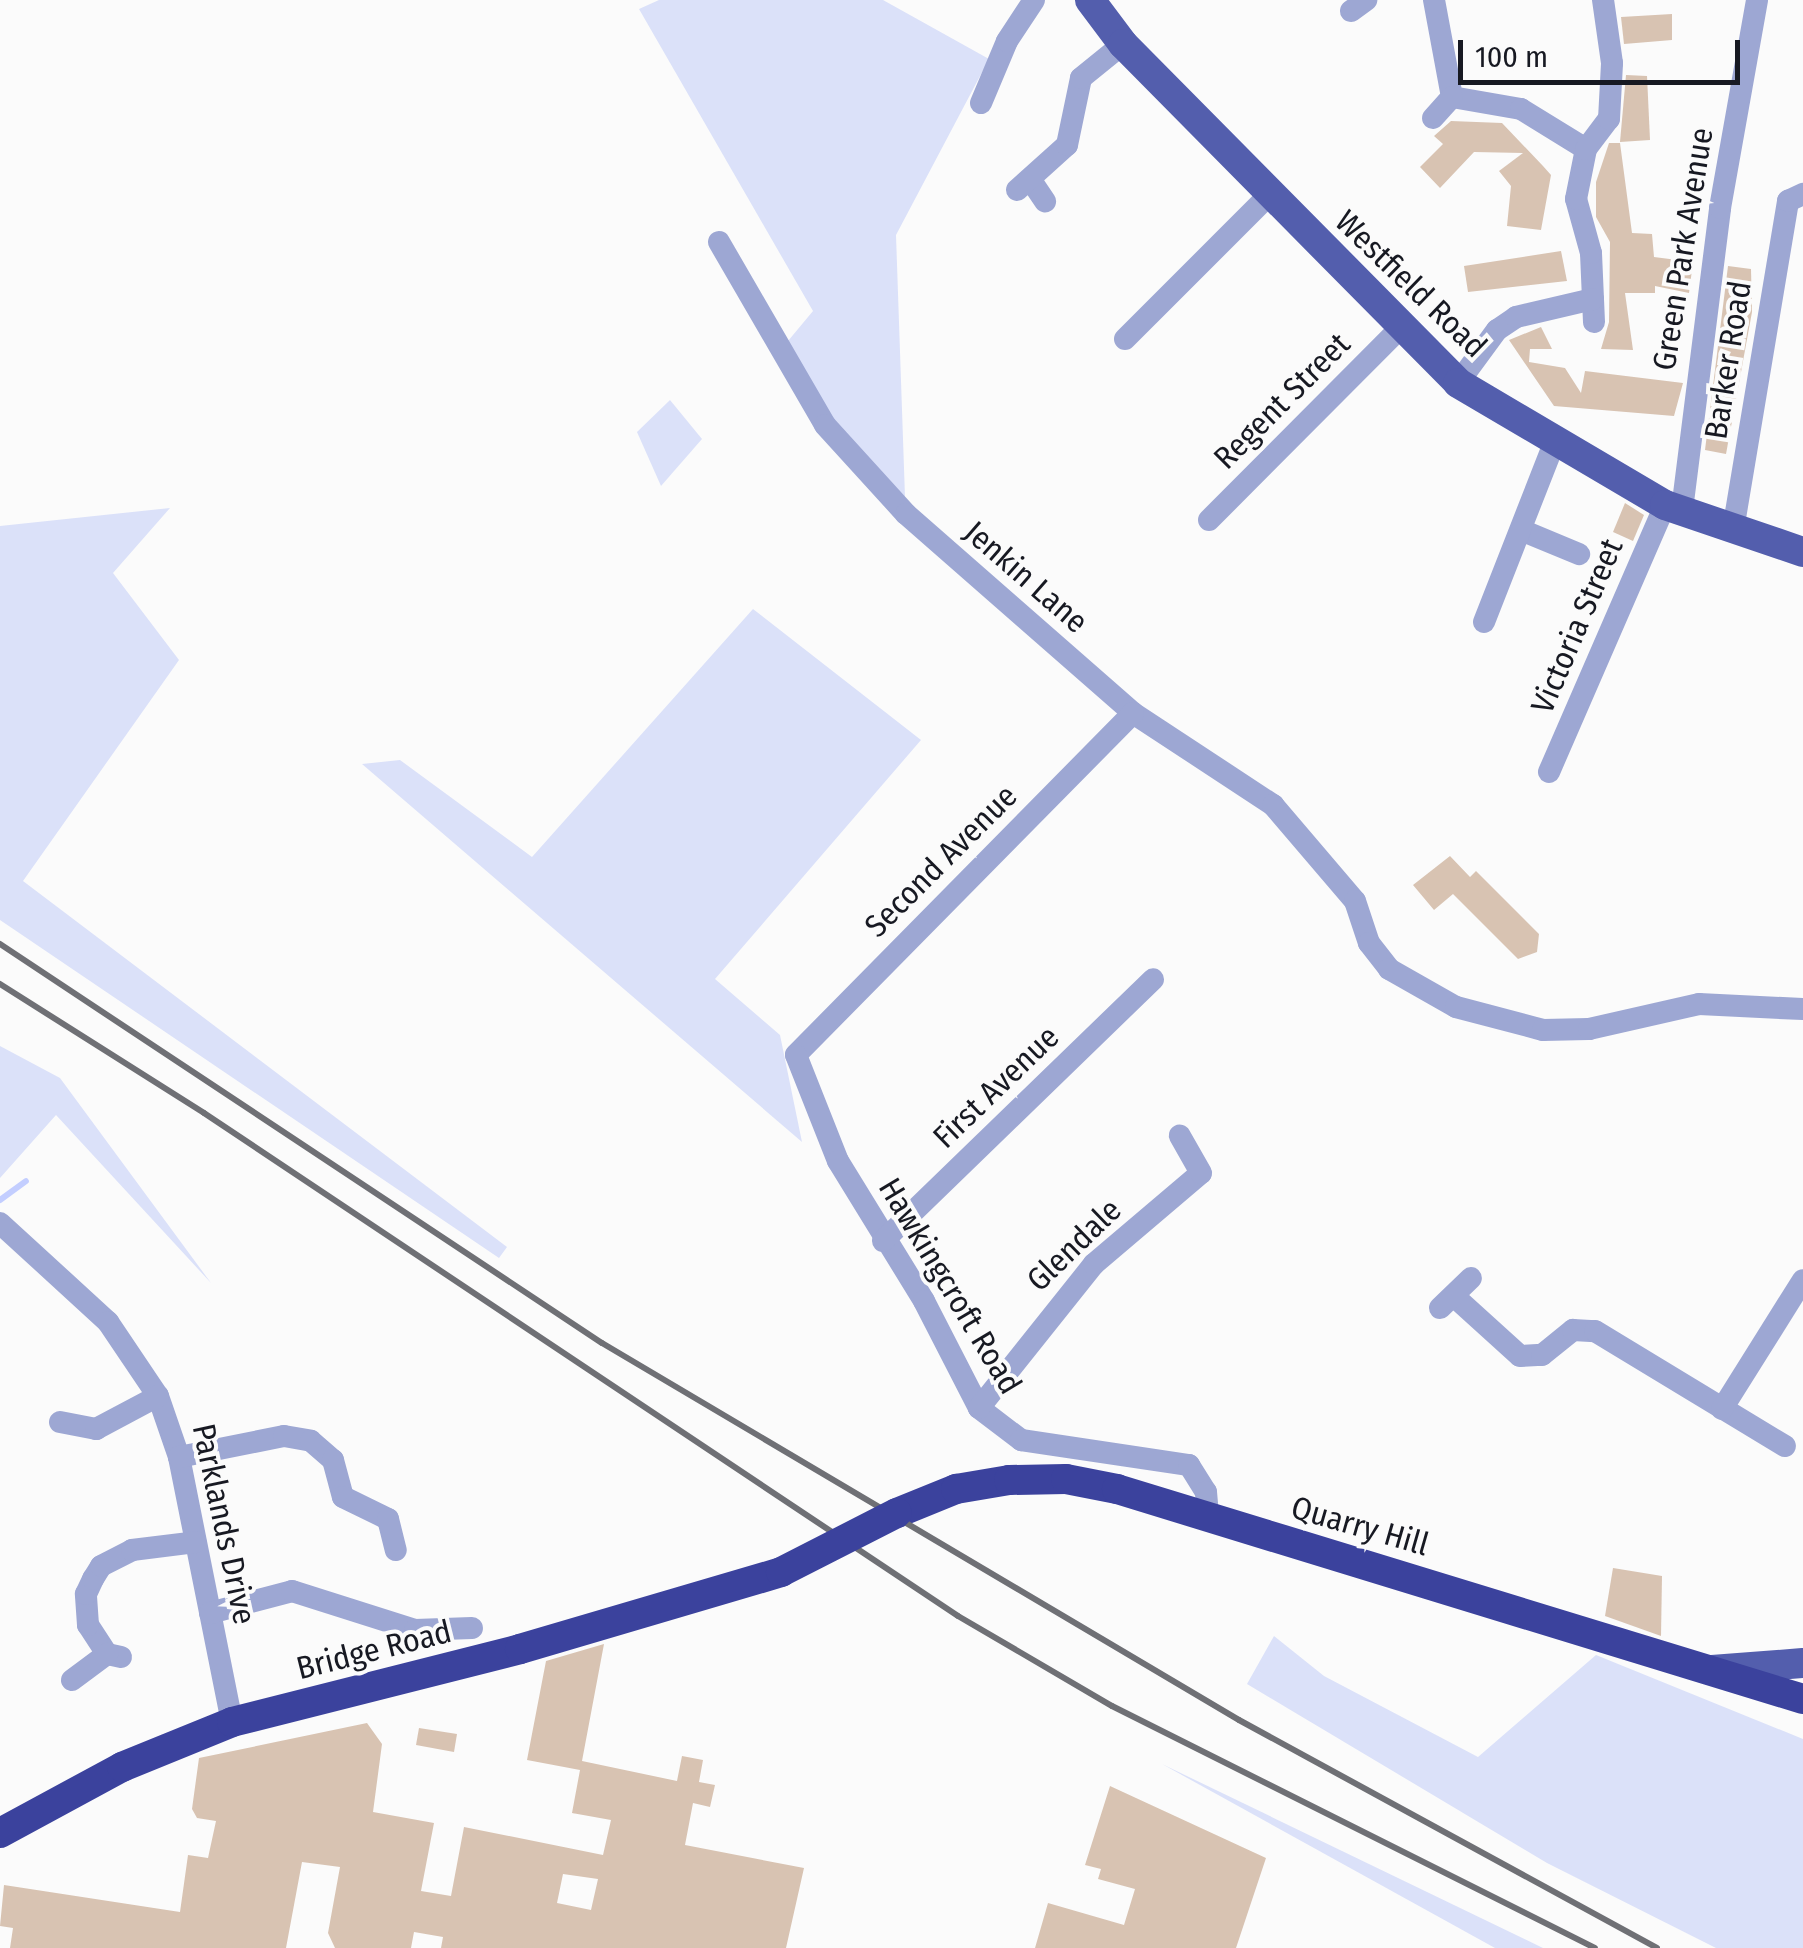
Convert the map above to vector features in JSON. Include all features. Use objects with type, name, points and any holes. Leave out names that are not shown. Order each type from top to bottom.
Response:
[{"type":"highway","name":"Quarry Hill","points":[[897,1513],[956,1489],[1066,1479],[1712,1670]]},
{"type":"highway","name":"Bridge Road","points":[[0,1834],[122,1767],[232,1722],[520,1649],[781,1572],[897,1513]]},
{"type":"highway","points":[[1712,1670],[1803,1699]]},
{"type":"main road","name":"Westfield Road","points":[[1090,0],[1123,44],[1458,383],[1674,508],[1803,552]]},
{"type":"main road","name":"Quarry Hill","points":[[1712,1670],[1803,1663]]},
{"type":"street","points":[[981,104],[1007,41],[1034,0]]},
{"type":"street","points":[[1434,0],[1452,97]]},
{"type":"street","points":[[1458,383],[1497,330],[1516,317],[1593,311],[1591,253],[1576,200],[1586,149],[1609,119],[1612,63],[1603,0]]},
{"type":"street","name":"Green Park Avenue","points":[[1674,508],[1720,208],[1758,0]]},
{"type":"street","points":[[1045,201],[1024,185],[1067,146],[1081,78],[1123,44]]},
{"type":"street","points":[[1432,118],[1452,97]]},
{"type":"street","points":[[1452,97],[1521,109],[1586,149]]},
{"type":"street","points":[[1125,338],[1270,194]]},
{"type":"street","name":"Barker Road","points":[[1733,530],[1795,198]]},
{"type":"street","name":"Jenkin Lane","points":[[719,242],[825,425],[906,514],[1133,713],[1273,805],[1355,901],[1369,944],[1390,968],[1456,1007],[1527,1026],[1588,1029],[1699,1004],[1803,1009]]},
{"type":"street","name":"Regent Street","points":[[1210,520],[1401,327]]},
{"type":"street","points":[[1484,622],[1555,441]]},
{"type":"street","name":"Victoria Street","points":[[1549,772],[1674,508]]},
{"type":"street","points":[[1521,530],[1579,554]]},
{"type":"street","name":"Second Avenue","points":[[796,1055],[1133,713]]},
{"type":"street","name":"First Avenue","points":[[883,1241],[1154,981]]},
{"type":"street","name":"Hawkingcroft Road","points":[[796,1055],[838,1161],[883,1241],[924,1301],[979,1408],[1021,1440],[1189,1465],[1206,1492],[1208,1518]]},
{"type":"street","name":"Glendale","points":[[979,1408],[1038,1326],[1094,1264],[1201,1172],[1180,1136]]},
{"type":"street","name":"Parklands Drive","points":[[0,1223],[108,1322],[158,1396],[179,1458],[232,1722]]},
{"type":"street","points":[[1471,1278],[1448,1303],[1520,1356],[1542,1355],[1573,1330],[1595,1331],[1785,1446]]},
{"type":"street","points":[[1722,1410],[1803,1280]]},
{"type":"street","points":[[60,1422],[96,1430],[158,1396]]},
{"type":"street","points":[[179,1458],[284,1436],[310,1442],[333,1460],[343,1497],[388,1519],[396,1550]]},
{"type":"street","points":[[72,1680],[114,1656],[86,1610],[101,1566],[132,1550],[196,1542]]},
{"type":"street","points":[[210,1614],[292,1591],[415,1630],[472,1628]]},
{"type":"shaded area","points":[[659,0],[883,0],[989,59],[896,235],[905,497],[833,423],[788,341],[813,311],[639,9]]},
{"type":"shaded area","points":[[670,400],[702,439],[661,486],[637,432]]},
{"type":"shaded area","points":[[170,508],[113,573],[179,660],[23,881],[507,1247],[499,1258],[0,920],[0,526]]},
{"type":"shaded area","points":[[753,609],[921,740],[715,979],[780,1035],[802,1142],[362,764],[400,760],[532,857]]},
{"type":"shaded area","points":[[0,1046],[60,1078],[211,1283],[56,1115],[0,1178]]},
{"type":"shaded area","points":[[1274,1636],[1324,1676],[1478,1757],[1596,1655],[1803,1739],[1803,1948],[1716,1948],[1547,1863],[1247,1684]]},
{"type":"shaded area","points":[[1162,1764],[1543,1948],[1495,1948]]},
{"type":"building","points":[[1672,14],[1672,40],[1624,44],[1621,17]]},
{"type":"building","points":[[1626,75],[1647,76],[1650,140],[1620,142]]},
{"type":"building","points":[[1451,121],[1502,123],[1551,175],[1541,230],[1507,226],[1511,186],[1499,171],[1523,153],[1474,152],[1440,188],[1420,167],[1443,144],[1434,136]]},
{"type":"building","points":[[1609,143],[1620,143],[1632,233],[1652,234],[1654,257],[1693,262],[1689,293],[1655,286],[1655,293],[1625,293],[1633,350],[1601,349],[1609,322],[1610,242],[1596,217],[1596,182]]},
{"type":"building","points":[[1561,251],[1567,281],[1468,292],[1464,266]]},
{"type":"building","points":[[1728,266],[1751,269],[1752,312],[1726,454],[1705,450]]},
{"type":"building","points":[[1541,327],[1552,349],[1530,349],[1529,362],[1565,368],[1581,393],[1585,371],[1683,383],[1674,416],[1554,406],[1509,340]]},
{"type":"building","points":[[1625,503],[1644,515],[1633,541],[1613,532]]},
{"type":"building","points":[[1450,856],[1470,877],[1476,871],[1539,934],[1537,952],[1518,959],[1453,894],[1434,910],[1413,885]]},
{"type":"building","points":[[1613,1568],[1662,1576],[1661,1636],[1605,1616]]},
{"type":"building","points":[[604,1644],[582,1761],[677,1781],[682,1756],[703,1760],[699,1782],[715,1785],[710,1807],[693,1803],[685,1845],[804,1868],[786,1948],[441,1948],[443,1937],[414,1932],[411,1948],[335,1948],[328,1933],[340,1867],[302,1862],[286,1948],[10,1948],[13,1928],[0,1926],[4,1885],[180,1912],[188,1855],[208,1858],[216,1821],[197,1818],[192,1809],[199,1758],[367,1723],[382,1744],[373,1812],[434,1823],[421,1891],[451,1896],[464,1827],[603,1855],[611,1820],[572,1813],[580,1770],[527,1760],[546,1661]],"holes":[[[563,1874],[598,1879],[591,1910],[557,1903]]]},
{"type":"building","points":[[419,1728],[457,1734],[454,1752],[416,1745]]},
{"type":"building","points":[[1110,1786],[1266,1858],[1236,1948],[1035,1948],[1048,1903],[1124,1925],[1135,1889],[1098,1879],[1101,1869],[1085,1865]]},
{"type":"waterway","points":[[0,1200],[26,1181]]},
{"type":"railway","points":[[0,944],[602,1343],[1239,1720],[1657,1948]]},
{"type":"railway","points":[[0,984],[204,1113],[958,1616],[1112,1706],[1595,1948]]}]
